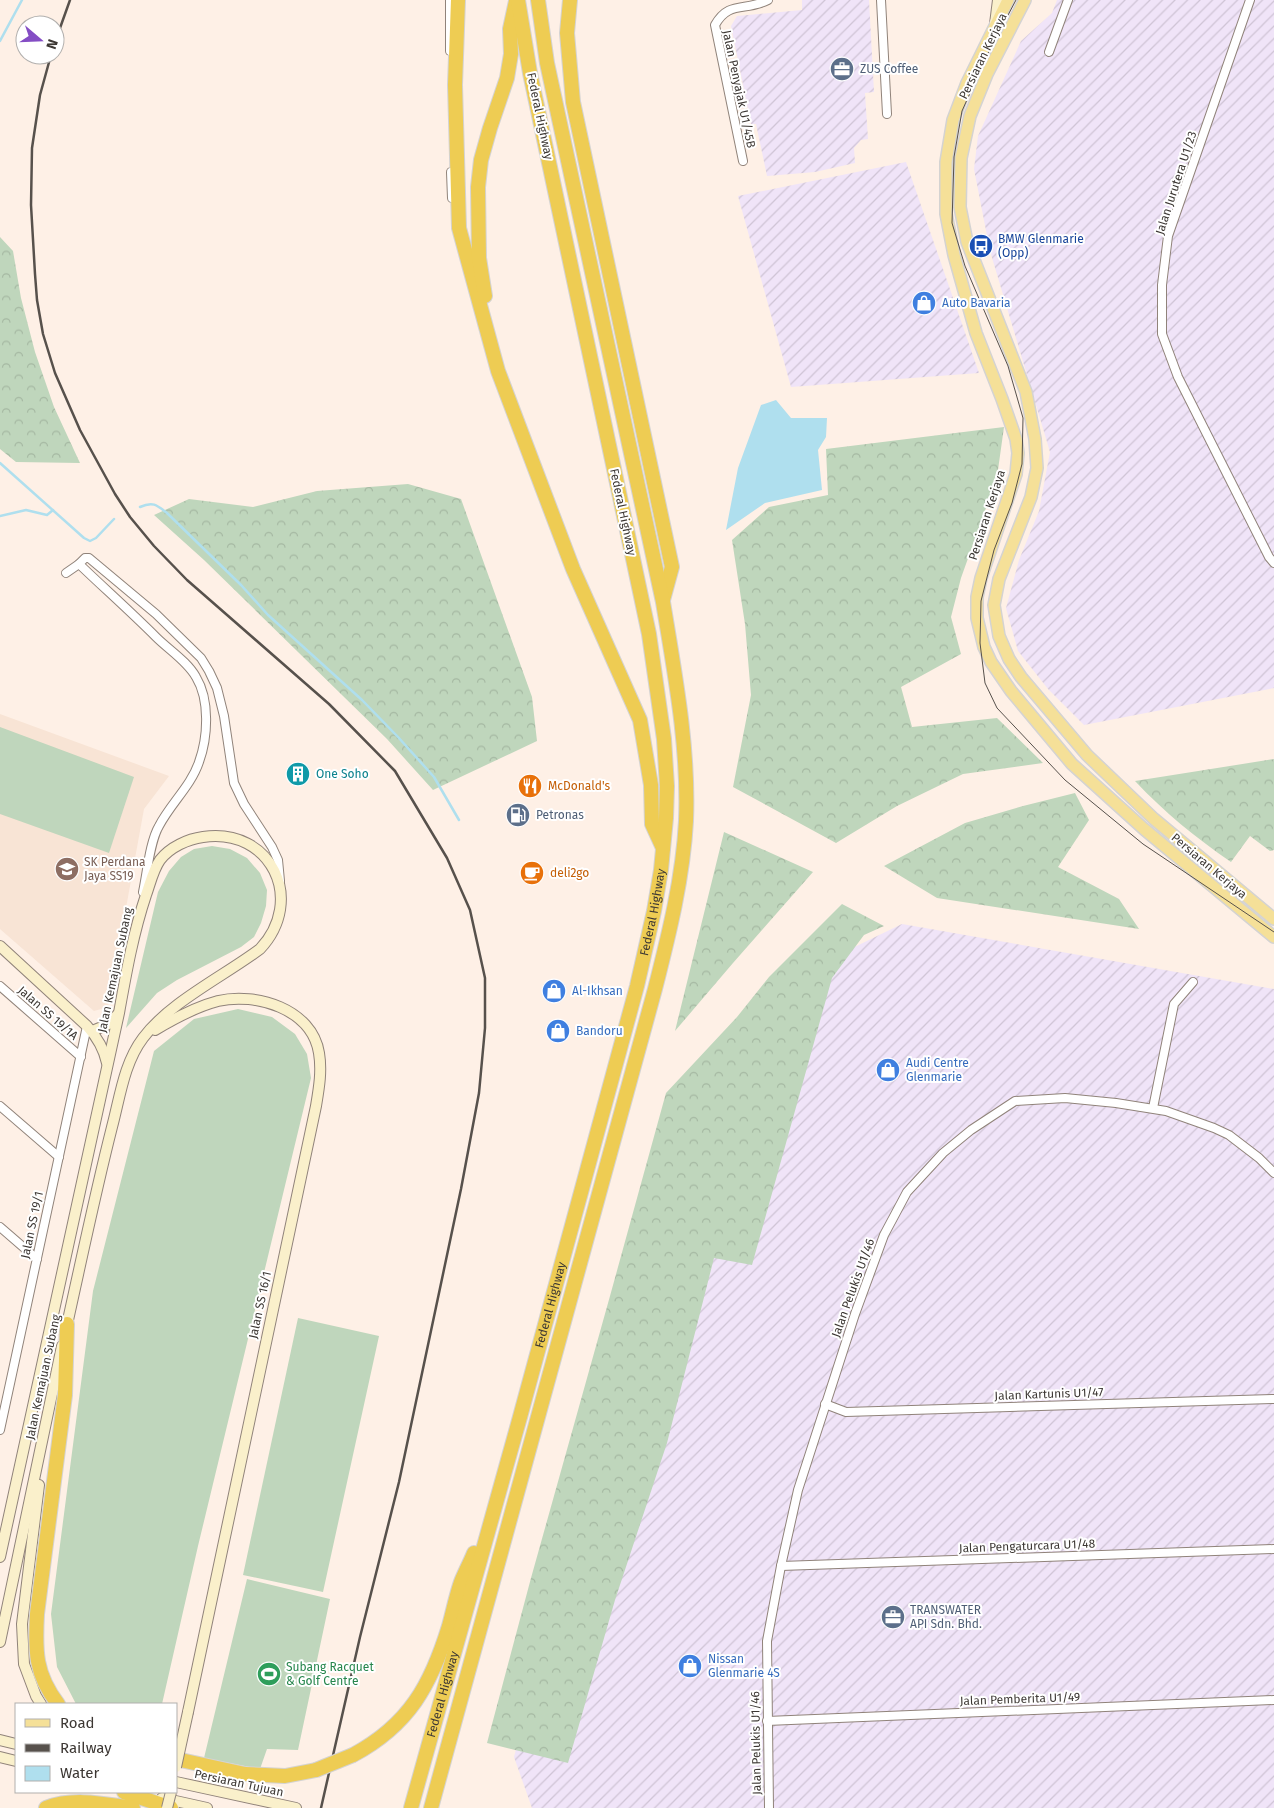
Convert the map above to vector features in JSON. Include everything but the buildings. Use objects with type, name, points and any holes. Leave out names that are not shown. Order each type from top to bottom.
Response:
[{"type":"highway","points":[[458,0],[455,85],[458,228],[498,371],[573,569],[640,720],[651,785],[652,824],[663,848]]},
{"type":"highway","points":[[498,371],[479,258],[478,187],[481,160],[507,78],[512,54],[510,29],[517,0]]},
{"type":"highway","name":"Federal Highway","points":[[411,1808],[637,986],[654,911],[663,848],[667,786],[664,739],[649,634],[530,73],[517,0]]},
{"type":"highway","name":"Federal Highway","points":[[431,1808],[661,964],[680,873],[686,822],[682,733],[676,678],[663,602],[548,63],[538,0]]},
{"type":"highway","points":[[570,0],[567,33],[573,102],[672,567],[663,602]]},
{"type":"highway","points":[[57,1703],[41,1676],[36,1643],[37,1614],[65,1395],[67,1324]]},
{"type":"highway","points":[[178,1759],[245,1774],[285,1776],[316,1770],[353,1755],[373,1744],[403,1718],[421,1694],[436,1665],[461,1583],[492,1514]]},
{"type":"highway","points":[[129,1793],[170,1802]]},
{"type":"highway","points":[[46,1808],[58,1804],[80,1802],[133,1808]]},
{"type":"main road","points":[[995,25],[998,0]]},
{"type":"main road","name":"Persiaran Kerjaya","points":[[1008,0],[966,83],[953,120],[946,162],[946,214],[956,264],[976,333],[1016,438],[1018,453],[1016,474],[981,578],[977,597],[977,618],[984,647],[991,662],[1010,691],[1072,764],[1144,829],[1274,938]]},
{"type":"main road","name":"Persiaran Kerjaya","points":[[1025,0],[987,74],[970,116],[961,158],[960,207],[967,242],[1026,392],[1035,439],[1037,468],[1031,497],[998,579],[994,605],[999,636],[1009,659],[1028,687],[1087,755],[1154,819],[1274,919]]},
{"type":"main road","name":"Jalan Kemajuan Subang","points":[[0,1557],[119,1014],[136,923],[160,860],[180,845],[195,838],[212,836],[229,837],[248,843],[266,857],[272,866],[280,888],[279,914],[275,928],[265,945],[160,1019],[144,1037],[132,1056],[122,1086],[104,1157],[47,1414],[0,1642]]},
{"type":"main road","points":[[0,946],[90,1029],[105,1054],[108,1064]]},
{"type":"main road","name":"Jalan SS 16/1","points":[[144,1037],[183,1014],[201,1006],[220,1001],[241,999],[257,1001],[288,1010],[300,1019],[312,1033],[319,1051],[321,1074],[316,1106],[178,1757]]},
{"type":"main road","points":[[90,1029],[109,1024],[119,1014]]},
{"type":"main road","points":[[40,1703],[24,1664],[22,1624],[47,1414]]},
{"type":"main road","points":[[0,1740],[15,1744]]},
{"type":"main road","points":[[0,1757],[15,1762]]},
{"type":"main road","name":"Persiaran Tujuan","points":[[178,1782],[296,1808]]},
{"type":"main road","points":[[135,1793],[170,1802],[207,1808]]},
{"type":"street","points":[[450,0],[449,109],[451,190],[458,248],[467,259]]},
{"type":"street","name":"Jalan Penyajak U1/45B","points":[[743,161],[714,25],[720,12],[728,7],[768,0]]},
{"type":"street","points":[[881,0],[887,114]]},
{"type":"street","points":[[1049,52],[1068,0]]},
{"type":"street","name":"Jalan Jurutera U1/23","points":[[1250,0],[1168,236],[1162,284],[1162,334],[1178,378],[1274,563]]},
{"type":"street","points":[[66,573],[85,558],[92,559],[156,614],[200,658],[209,671],[217,688],[224,716],[234,783],[244,804],[272,847],[278,860],[280,888]]},
{"type":"street","points":[[79,564],[172,650],[196,676],[203,694],[206,712],[205,738],[199,761],[189,782],[158,827],[136,923]]},
{"type":"street","points":[[145,626],[156,614]]},
{"type":"street","points":[[1153,1108],[1174,1004],[1193,982]]},
{"type":"street","name":"Jalan SS 19/1A","points":[[0,986],[81,1057]]},
{"type":"street","name":"Jalan SS 19/1","points":[[0,1430],[81,1057],[90,1029]]},
{"type":"street","name":"Jalan Pelukis U1/46","points":[[769,1808],[767,1641],[781,1566],[798,1490],[855,1314],[884,1235],[904,1196],[943,1153],[971,1130],[1015,1101],[1065,1098],[1153,1108],[1214,1128],[1229,1135],[1259,1158],[1274,1173]]},
{"type":"street","points":[[0,1106],[59,1157]]},
{"type":"street","points":[[0,1227],[37,1258]]},
{"type":"street","name":"Jalan Kartunis U1/47","points":[[826,1404],[846,1412],[1274,1399]]},
{"type":"street","name":"Jalan Pengaturcara U1/48","points":[[781,1566],[1274,1549]]},
{"type":"street","name":"Jalan Pemberita U1/49","points":[[767,1721],[1274,1700]]},
{"type":"shaded area","points":[[802,0],[869,0],[874,92],[865,93],[868,139],[861,140],[854,148],[855,163],[815,172],[767,176],[756,124],[751,124],[731,26],[737,16],[802,10]]},
{"type":"shaded area","points":[[1057,0],[1274,0],[1274,688],[1084,725],[1048,689],[1018,651],[1006,608],[1019,560],[1039,511],[1050,452],[990,251],[974,169],[978,136],[1021,41],[1052,13]]},
{"type":"shaded area","points":[[906,162],[979,373],[791,387],[738,196]]},
{"type":"shaded area","name":"SK Perdana Jaya SS19","points":[[0,714],[169,776],[144,809],[108,1007],[94,1011],[0,929]]},
{"type":"shaded area","points":[[902,924],[1274,989],[1274,1808],[532,1808],[514,1757],[696,1070],[840,954]]},
{"type":"green space","points":[[0,237],[13,251],[21,298],[35,352],[54,407],[80,463],[16,462],[0,449]]},
{"type":"green space","points":[[1004,427],[997,477],[961,578],[951,617],[961,654],[901,687],[912,727],[997,718],[1043,763],[963,774],[897,806],[836,843],[733,787],[751,695],[745,624],[732,540],[769,507],[828,495],[826,449]]},
{"type":"green space","points":[[408,484],[461,499],[532,697],[537,741],[433,790],[387,739],[204,560],[154,515],[189,499],[253,507],[317,491]]},
{"type":"green space","points":[[0,727],[134,777],[109,853],[0,814]]},
{"type":"green space","points":[[1274,759],[1274,850],[1270,851],[1250,836],[1231,862],[1181,824],[1135,781]]},
{"type":"green space","points":[[1075,793],[1089,820],[1058,867],[1119,899],[1139,929],[937,898],[884,866],[965,823]]},
{"type":"green space","points":[[724,832],[813,872],[675,1031]]},
{"type":"green space","points":[[212,846],[230,849],[247,858],[260,873],[267,890],[266,906],[261,923],[254,937],[241,947],[177,980],[157,993],[126,1028],[158,892],[169,871],[181,857],[194,849]]},
{"type":"green space","points":[[842,904],[884,926],[864,935],[832,978],[752,1265],[714,1258],[667,1443],[615,1600],[568,1763],[487,1743],[666,1093],[737,1017],[769,977]]},
{"type":"green space","points":[[238,1009],[272,1017],[295,1034],[307,1054],[311,1078],[198,1546],[162,1703],[75,1703],[57,1667],[51,1614],[93,1291],[154,1051],[194,1019]]},
{"type":"green space","points":[[298,1318],[379,1336],[323,1592],[243,1575]]},
{"type":"green space","name":"Subang Racquet & Golf Centre","points":[[247,1579],[330,1599],[298,1750],[267,1749],[260,1769],[204,1758]]},
{"type":"water","points":[[776,400],[791,418],[827,418],[826,437],[818,450],[822,490],[765,503],[726,530],[738,468],[761,405]]},
{"type":"waterway","points":[[0,41],[22,0]]},
{"type":"waterway","points":[[0,463],[84,538],[90,541],[96,538],[114,519]]},
{"type":"waterway","points":[[140,507],[148,504],[155,505],[167,513],[241,585],[268,615],[362,700],[434,777],[459,820]]},
{"type":"waterway","points":[[0,516],[26,510],[47,515],[53,510]]},
{"type":"tram line","points":[[1016,0],[987,55],[962,111],[954,157],[952,223],[965,266],[1008,366],[1023,418],[1022,464],[1012,503],[994,550],[981,601],[980,643],[985,683],[997,708],[1065,780],[1143,844],[1274,932]]},
{"type":"railway","points":[[65,15],[70,0]]},
{"type":"railway","points":[[48,65],[40,95],[32,148],[31,205],[37,300],[43,334],[55,373],[80,430],[115,494],[130,517],[154,546],[187,580],[329,704],[395,771],[447,858],[470,910],[485,978],[485,1028],[479,1093],[461,1189],[399,1482],[360,1637],[321,1808]]},
{"type":"place","name":"ZUS Coffee","points":[[842,69]]},
{"type":"place","name":"BMW Glenmarie (Opp)","points":[[981,246]]},
{"type":"place","name":"Auto Bavaria","points":[[924,303]]},
{"type":"place","name":"One Soho","points":[[298,774]]},
{"type":"place","name":"McDonald's","points":[[530,786]]},
{"type":"place","name":"Petronas","points":[[518,815]]},
{"type":"place","name":"SK Perdana Jaya SS19","points":[[67,869]]},
{"type":"place","name":"deli2go","points":[[532,873]]},
{"type":"place","name":"Al-Ikhsan","points":[[554,991]]},
{"type":"place","name":"Bandoru","points":[[558,1031]]},
{"type":"place","name":"Audi Centre Glenmarie","points":[[888,1070]]},
{"type":"place","name":"TRANSWATER API Sdn. Bhd.","points":[[893,1617]]},
{"type":"place","name":"Nissan Glenmarie 4S","points":[[690,1666]]},
{"type":"place","name":"Subang Racquet & Golf Centre","points":[[269,1674]]}]
